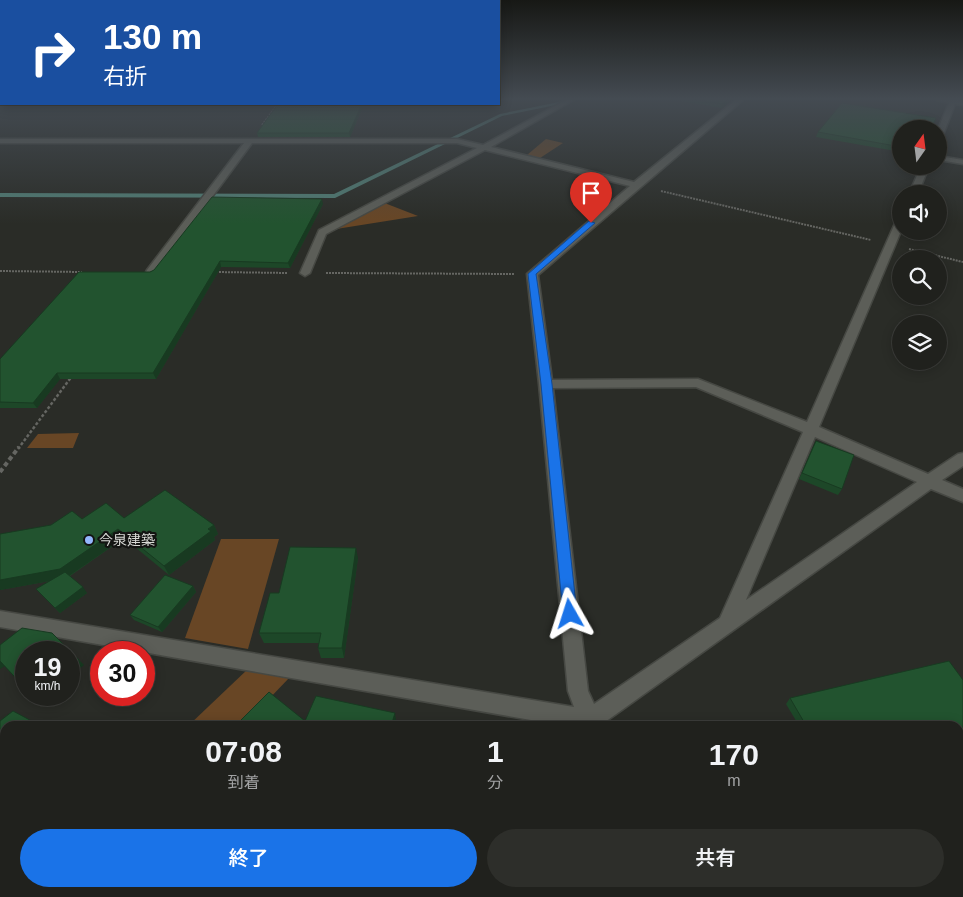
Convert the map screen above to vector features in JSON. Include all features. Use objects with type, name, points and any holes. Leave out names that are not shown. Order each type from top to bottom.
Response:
[{"type":"street","points":[[151,272],[250,141]]},
{"type":"street","points":[[0,142],[457,141],[636,185]]},
{"type":"street","points":[[305,273],[322,232],[496,141]]},
{"type":"street","points":[[589,721],[578,691],[546,384],[532,274],[690,141]]},
{"type":"street","points":[[948,160],[963,162]]},
{"type":"street","points":[[728,623],[892,240]]},
{"type":"street","points":[[546,384],[698,383],[963,496]]},
{"type":"street","points":[[594,721],[728,623],[963,458]]},
{"type":"street","points":[[0,619],[573,721]]},
{"type":"path","points":[[636,185],[963,262]]},
{"type":"path","points":[[0,271],[85,272]]},
{"type":"path","points":[[208,272],[532,274]]},
{"type":"path","points":[[0,472],[75,372]]},
{"type":"shaded area","points":[[544,141],[563,143],[540,158],[527,155]]},
{"type":"shaded area","points":[[382,202],[418,216],[330,230]]},
{"type":"shaded area","points":[[79,433],[73,448],[27,448],[38,434]]},
{"type":"shaded area","points":[[221,539],[279,539],[248,649],[185,638]]},
{"type":"shaded area","points":[[249,668],[291,676],[248,721],[193,721]]},
{"type":"building","points":[[867,141],[892,141],[892,145]]},
{"type":"building","points":[[212,197],[322,199],[288,263],[220,261],[153,373],[57,373],[33,403],[0,402],[0,359],[79,272],[150,272],[154,270]]},
{"type":"building","points":[[816,441],[854,455],[842,489],[802,473]]},
{"type":"building","points":[[165,490],[214,525],[208,529],[211,531],[164,566],[118,529],[60,569],[0,580],[0,534],[51,525],[72,511],[82,519],[106,503],[124,518]]},
{"type":"building","points":[[290,547],[356,548],[342,648],[318,648],[321,633],[259,633],[270,593],[279,593]]},
{"type":"building","points":[[65,572],[83,587],[55,608],[36,589]]},
{"type":"building","points":[[165,575],[193,586],[158,627],[130,615]]},
{"type":"building","points":[[22,628],[52,633],[60,641],[15,641],[15,677],[0,661],[0,645]]},
{"type":"building","points":[[949,661],[963,680],[963,721],[803,721],[790,698]]},
{"type":"building","points":[[269,692],[305,721],[240,721]]},
{"type":"building","points":[[316,696],[395,713],[393,721],[305,721]]},
{"type":"building","points":[[13,711],[32,721],[0,721]]},
{"type":"waterway","points":[[0,195],[335,196],[448,141]]},
{"type":"place","name":"今泉建築","points":[[89,540]]},
{"type":"route","points":[[570,614],[546,384],[532,274],[591,223]]}]
